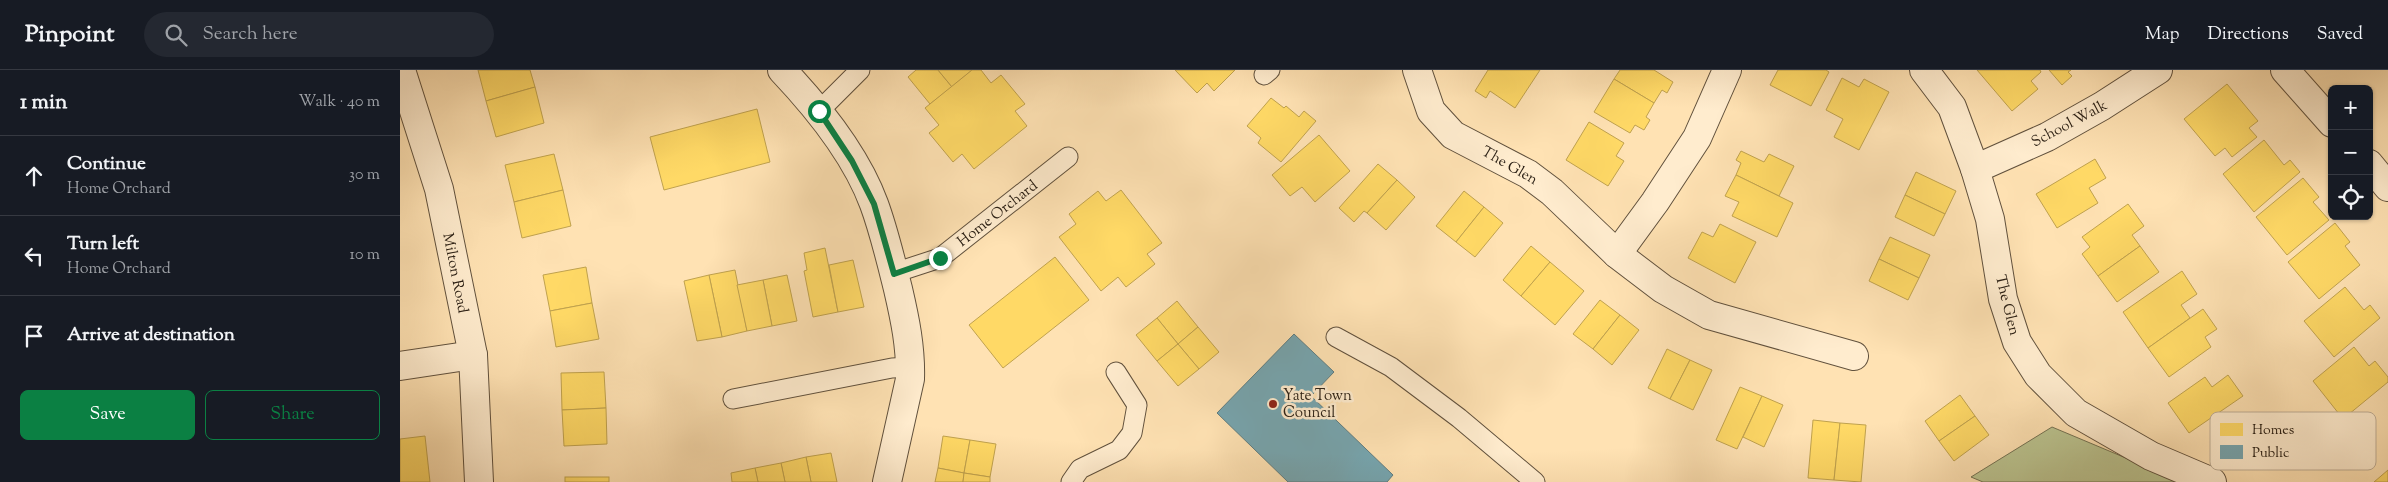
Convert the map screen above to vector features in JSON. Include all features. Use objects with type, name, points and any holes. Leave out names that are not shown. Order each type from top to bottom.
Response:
[{"type":"street","name":"Milton Road","points":[[401,70],[439,189],[473,355],[479,482]]},
{"type":"street","points":[[782,70],[819,111],[852,161],[874,204],[894,274],[910,344],[911,367],[910,379],[886,482]]},
{"type":"street","name":"The Glen","points":[[1417,70],[1431,111],[1453,135],[1528,174],[1552,192],[1617,254],[1663,289],[1709,315],[1854,356]]},
{"type":"street","points":[[1617,254],[1655,202],[1697,138],[1727,70]]},
{"type":"street","name":"The Glen","points":[[1924,70],[1952,107],[1975,168],[1990,219],[2003,299],[2017,342],[2038,374],[2076,413],[2151,456],[2212,482]]},
{"type":"street","name":"School Walk","points":[[1975,168],[2047,138],[2158,70]]},
{"type":"street","points":[[2285,70],[2328,118]]},
{"type":"street","points":[[2373,169],[2388,187]]},
{"type":"street","points":[[400,366],[473,355]]},
{"type":"lane","points":[[819,111],[860,70]]},
{"type":"lane","name":"Home Orchard","points":[[894,274],[940,258],[1068,156]]},
{"type":"lane","points":[[1336,336],[1391,367],[1459,418],[1535,482]]},
{"type":"lane","points":[[733,398],[892,368],[911,367]]},
{"type":"lane","points":[[1071,482],[1080,470],[1119,450],[1132,434],[1137,405],[1116,372]]},
{"type":"green space","points":[[2052,427],[2183,482],[1983,482],[1971,477]]},
{"type":"building: Homes","points":[[478,70],[530,70],[535,87],[486,101]]},
{"type":"building: Homes","points":[[916,70],[938,70],[952,87],[930,104],[908,77]]},
{"type":"building: Homes","points":[[938,70],[972,70],[952,87]]},
{"type":"building: Homes","points":[[972,70],[981,70],[991,83],[1001,75],[1025,104],[1015,111],[1027,126],[974,169],[962,154],[953,162],[929,133],[939,125],[925,108]]},
{"type":"building: Homes","points":[[1175,70],[1235,70],[1214,91],[1207,83],[1197,93]]},
{"type":"building: Homes","points":[[1488,70],[1540,70],[1515,108],[1490,91],[1486,98],[1475,91]]},
{"type":"building: Homes","points":[[1620,70],[1654,70],[1673,82],[1667,93],[1662,90],[1654,103],[1614,79]]},
{"type":"building: Homes","points":[[1778,70],[1826,70],[1829,72],[1811,106],[1770,85]]},
{"type":"building: Homes","points":[[1977,70],[2040,70],[2041,72],[2031,81],[2038,89],[2012,111]]},
{"type":"building: Homes","points":[[2049,70],[2071,70],[2068,72],[2072,76],[2062,85]]},
{"type":"building: Homes","points":[[1842,78],[1859,87],[1864,79],[1889,92],[1859,150],[1834,137],[1843,119],[1826,110]]},
{"type":"building: Homes","points":[[1614,79],[1654,103],[1646,117],[1650,120],[1644,130],[1635,125],[1630,133],[1594,112]]},
{"type":"building: Homes","points":[[2227,84],[2258,121],[2249,128],[2257,137],[2232,157],[2225,148],[2215,156],[2184,119]]},
{"type":"building: Homes","points":[[535,87],[544,123],[496,137],[486,101]]},
{"type":"building: Homes","points":[[1271,98],[1284,108],[1286,106],[1299,117],[1304,111],[1316,121],[1281,162],[1258,143],[1261,138],[1247,126]]},
{"type":"building: Homes","points":[[757,109],[770,162],[664,190],[650,137]]},
{"type":"building: Homes","points":[[1589,122],[1624,143],[1616,156],[1624,161],[1608,186],[1566,160]]},
{"type":"building: Homes","points":[[1319,135],[1350,171],[1315,202],[1302,187],[1290,196],[1272,175]]},
{"type":"building: Homes","points":[[2264,140],[2284,165],[2290,160],[2300,172],[2254,212],[2223,174]]},
{"type":"building: Homes","points":[[1741,151],[1764,162],[1769,154],[1794,166],[1779,196],[1736,175],[1741,163],[1736,160]]},
{"type":"building: Homes","points":[[554,154],[563,190],[514,202],[505,165]]},
{"type":"building: Homes","points":[[2095,159],[2106,178],[2089,188],[2098,203],[2057,228],[2036,194]]},
{"type":"building: Homes","points":[[1378,164],[1397,180],[1367,213],[1364,211],[1354,222],[1339,208]]},
{"type":"building: Homes","points":[[1916,172],[1956,191],[1945,214],[1905,195]]},
{"type":"building: Homes","points":[[1736,175],[1793,203],[1777,237],[1732,216],[1739,202],[1725,196]]},
{"type":"building: Homes","points":[[2303,178],[2319,197],[2313,202],[2329,220],[2287,255],[2256,217]]},
{"type":"building: Homes","points":[[1397,180],[1415,197],[1386,230],[1367,213]]},
{"type":"building: Homes","points":[[563,190],[571,226],[522,238],[514,202]]},
{"type":"building: Homes","points":[[1121,190],[1162,243],[1147,254],[1155,264],[1126,287],[1118,277],[1101,291],[1059,237],[1076,224],[1069,214],[1098,191],[1106,201]]},
{"type":"building: Homes","points":[[1464,191],[1484,207],[1456,242],[1436,226]]},
{"type":"building: Homes","points":[[1905,195],[1945,214],[1934,236],[1895,217]]},
{"type":"building: Homes","points":[[2128,204],[2144,226],[2132,235],[2140,246],[2098,276],[2082,254],[2090,247],[2082,237]]},
{"type":"building: Homes","points":[[1484,207],[1503,223],[1475,257],[1456,242]]},
{"type":"building: Homes","points":[[2335,223],[2350,242],[2345,246],[2360,265],[2319,299],[2288,262]]},
{"type":"building: Homes","points":[[1720,224],[1756,242],[1735,283],[1688,258],[1702,232],[1713,237]]},
{"type":"building: Homes","points":[[1890,237],[1930,255],[1919,278],[1879,259]]},
{"type":"building: Homes","points":[[1531,246],[1550,262],[1521,296],[1503,280]]},
{"type":"building: Homes","points":[[2140,246],[2159,272],[2117,302],[2098,276]]},
{"type":"building: Homes","points":[[825,248],[838,312],[813,317],[804,271],[807,270],[804,253]]},
{"type":"building: Homes","points":[[1055,257],[1089,300],[1003,368],[969,325]]},
{"type":"building: Homes","points":[[1879,259],[1919,278],[1908,300],[1869,281]]},
{"type":"building: Homes","points":[[853,260],[864,307],[838,312],[829,265]]},
{"type":"building: Homes","points":[[1550,262],[1584,291],[1555,325],[1521,296]]},
{"type":"building: Homes","points":[[586,267],[592,303],[550,311],[543,275]]},
{"type":"building: Homes","points":[[735,270],[747,331],[722,337],[709,275]]},
{"type":"building: Homes","points":[[2182,271],[2197,294],[2181,305],[2190,318],[2148,348],[2123,312]]},
{"type":"building: Homes","points":[[709,275],[722,337],[697,341],[684,281]]},
{"type":"building: Homes","points":[[787,275],[797,321],[772,326],[763,280]]},
{"type":"building: Homes","points":[[763,280],[772,326],[747,331],[737,285]]},
{"type":"building: Homes","points":[[2345,287],[2364,310],[2370,305],[2380,318],[2334,357],[2304,321]]},
{"type":"building: Homes","points":[[1600,300],[1620,315],[1593,349],[1573,334]]},
{"type":"building: Homes","points":[[1177,301],[1198,327],[1178,344],[1157,318]]},
{"type":"building: Homes","points":[[592,303],[599,339],[556,347],[550,311]]},
{"type":"building: Homes","points":[[2203,309],[2217,329],[2205,337],[2211,347],[2169,377],[2148,348]]},
{"type":"building: Homes","points":[[1620,315],[1639,330],[1612,365],[1593,349]]},
{"type":"building: Homes","points":[[1157,318],[1178,344],[1157,361],[1136,335]]},
{"type":"building: Homes","points":[[1198,327],[1219,352],[1199,369],[1178,344]]},
{"type":"building: Homes","points":[[1178,344],[1199,369],[1178,386],[1157,361]]},
{"type":"building: Homes","points":[[2354,347],[2369,366],[2375,361],[2388,377],[2388,382],[2352,412],[2337,412],[2313,381]]},
{"type":"building: Homes","points":[[1667,349],[1690,360],[1670,399],[1648,388]]},
{"type":"building: Homes","points":[[1690,360],[1712,370],[1693,410],[1670,399]]},
{"type":"building: Homes","points":[[604,372],[606,408],[562,410],[561,373]]},
{"type":"building: Homes","points":[[2228,375],[2243,396],[2220,412],[2210,412],[2210,419],[2189,433],[2168,403],[2205,377],[2212,387]]},
{"type":"building: Homes","points":[[1740,387],[1762,396],[1737,449],[1716,440]]},
{"type":"building: Homes","points":[[1960,395],[1975,416],[1939,441],[1925,421]]},
{"type":"building: Homes","points":[[1762,396],[1783,405],[1764,447],[1743,437]]},
{"type":"building: Homes","points":[[606,408],[607,444],[564,446],[562,410]]},
{"type":"building: Homes","points":[[1975,416],[1989,435],[1954,461],[1939,441]]},
{"type":"building: Homes","points":[[1813,420],[1840,423],[1834,480],[1808,478]]},
{"type":"building: Homes","points":[[1840,423],[1866,425],[1861,482],[1834,480]]},
{"type":"building: Homes","points":[[425,436],[430,482],[400,482],[400,439]]},
{"type":"building: Homes","points":[[943,436],[970,440],[964,473],[938,468]]},
{"type":"building: Homes","points":[[970,440],[996,444],[990,477],[964,473]]},
{"type":"building: Homes","points":[[831,453],[837,482],[811,482],[806,457]]},
{"type":"building: Homes","points":[[806,457],[811,482],[785,482],[781,463]]},
{"type":"building: Homes","points":[[781,463],[785,482],[758,482],[755,468]]},
{"type":"building: Homes","points":[[755,468],[758,482],[732,482],[731,473]]},
{"type":"building: Homes","points":[[938,468],[964,473],[963,482],[935,482]]},
{"type":"building: Homes","points":[[2388,470],[2388,482],[2374,482]]},
{"type":"building: Homes","points":[[964,473],[990,477],[990,482],[963,482]]},
{"type":"building: Homes","points":[[565,477],[609,477],[609,482],[565,482]]},
{"type":"building: Public","name":"Yate Town Council","points":[[1294,334],[1334,372],[1311,396],[1393,475],[1387,482],[1288,482],[1217,413]]},
{"type":"place","name":"Yate Town Council","points":[[1273,404]]},
{"type":"route","points":[[819,111],[852,161],[874,204],[894,274],[940,258]]}]
